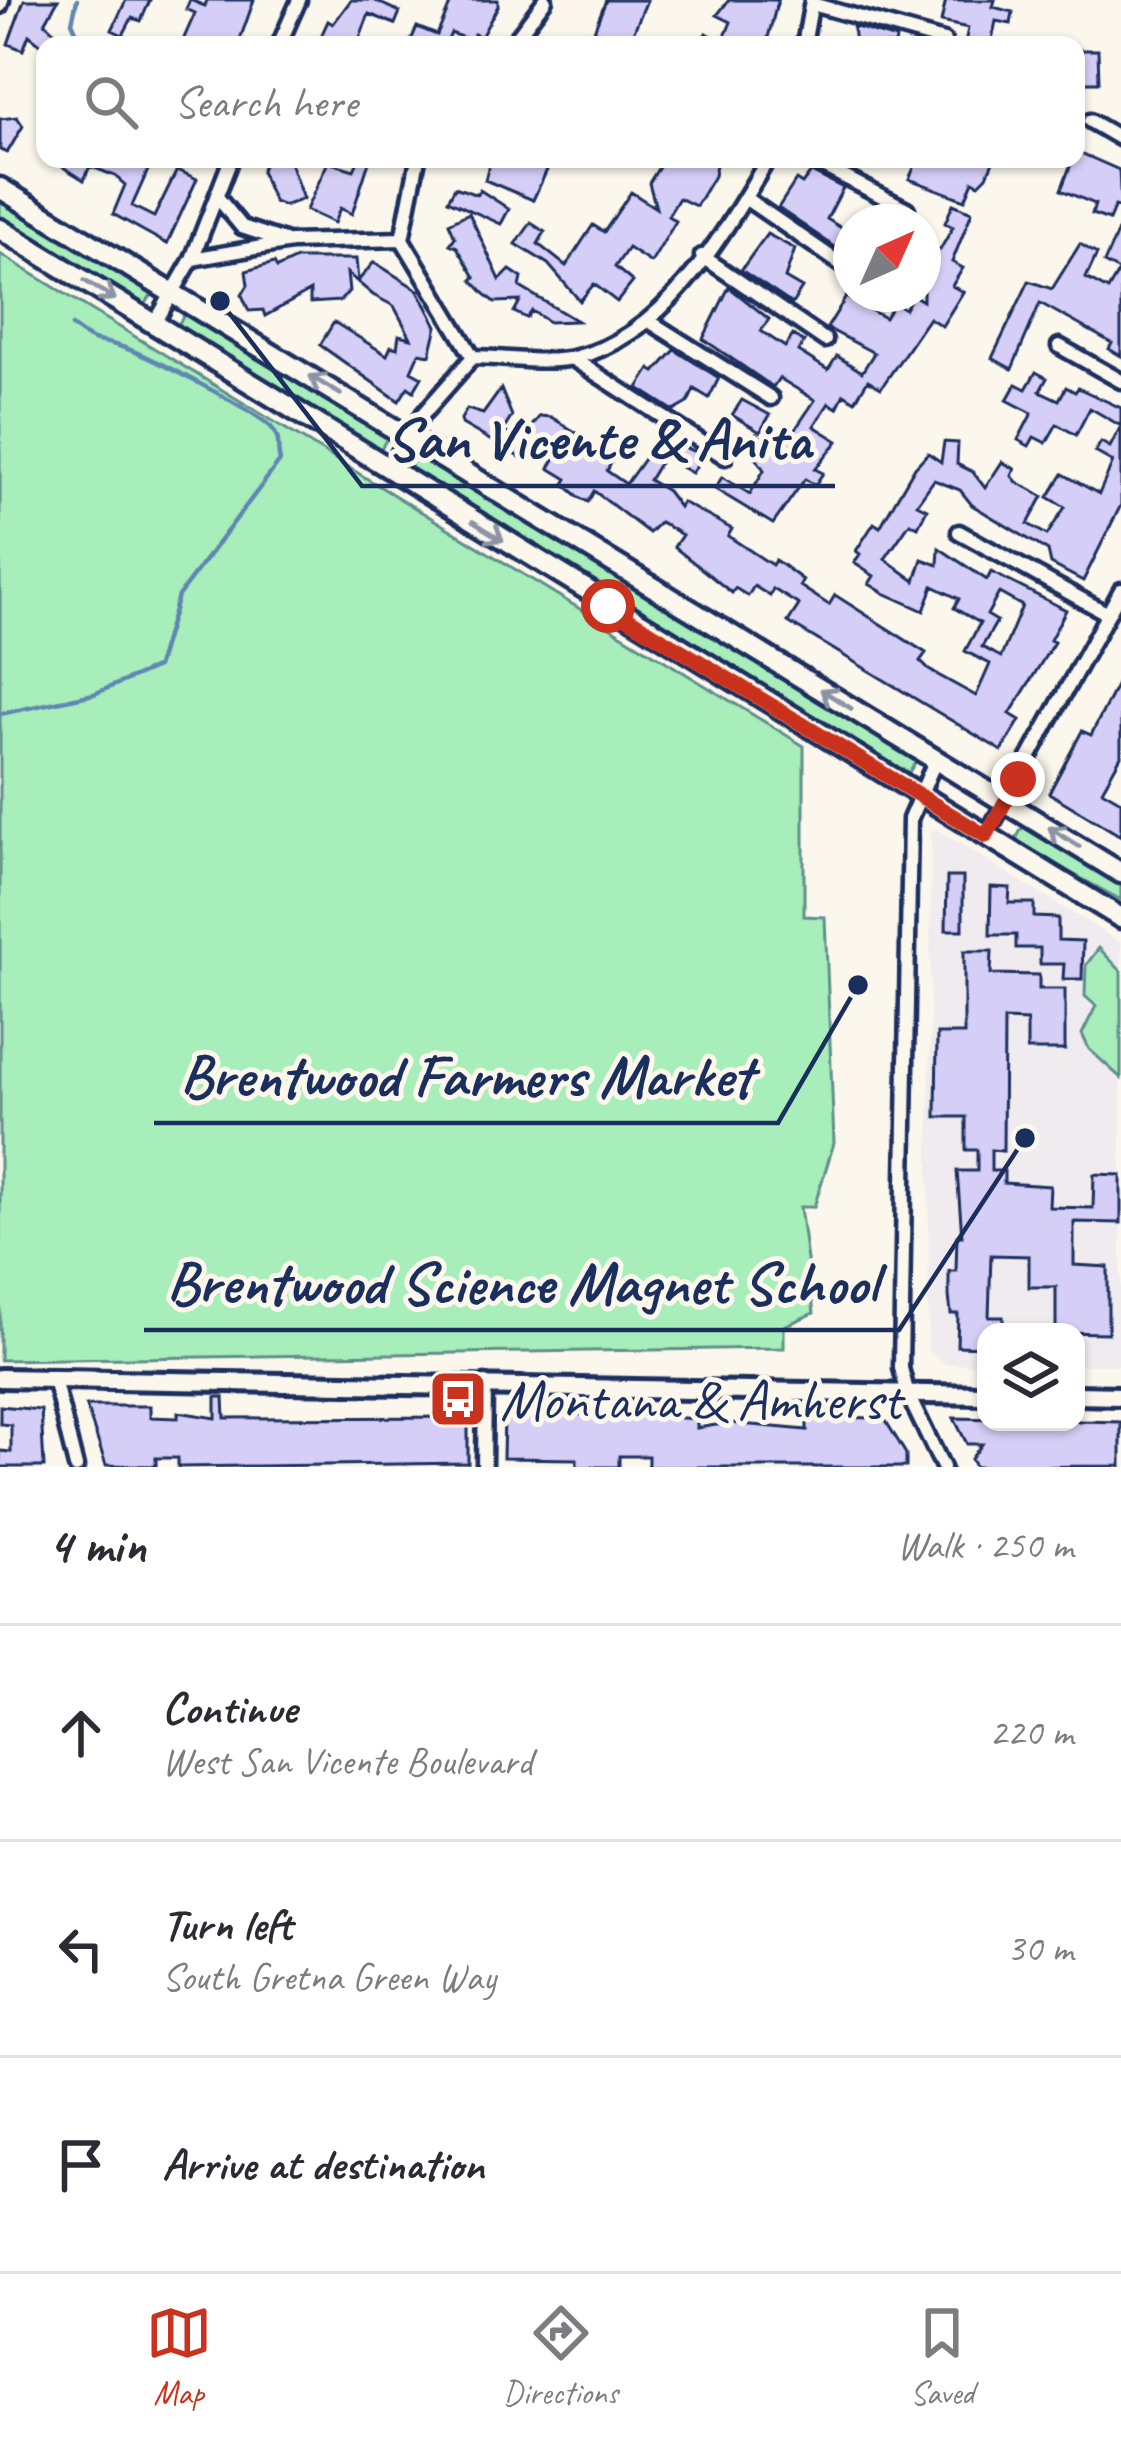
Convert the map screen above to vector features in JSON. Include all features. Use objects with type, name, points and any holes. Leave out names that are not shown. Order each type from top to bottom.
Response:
[{"type":"main road","points":[[0,188],[1121,873]]},
{"type":"main road","points":[[0,229],[1121,918]]},
{"type":"street","points":[[283,36],[299,0]]},
{"type":"street","points":[[518,36],[545,0]]},
{"type":"street","points":[[806,36],[812,2],[930,36]]},
{"type":"street","points":[[1090,121],[1121,139]]},
{"type":"street","points":[[155,323],[192,260],[227,168]]},
{"type":"street","points":[[416,168],[402,239],[473,357]]},
{"type":"street","points":[[473,357],[573,359],[626,340],[649,321],[702,256],[763,168]]},
{"type":"street","points":[[826,168],[897,204]]},
{"type":"street","points":[[218,198],[242,227],[291,242]]},
{"type":"street","points":[[745,198],[833,259]]},
{"type":"street","points":[[192,260],[291,242],[402,239]]},
{"type":"street","points":[[702,256],[825,340]]},
{"type":"street","points":[[649,321],[771,398]]},
{"type":"street","points":[[1059,346],[1121,381]]},
{"type":"street","points":[[389,468],[473,357]]},
{"type":"street","points":[[573,359],[725,458]]},
{"type":"street","points":[[958,532],[1108,614]]},
{"type":"street","points":[[986,836],[1121,590]]},
{"type":"street","points":[[936,759],[910,819],[901,1368],[908,1395],[943,1467]]},
{"type":"street","points":[[0,1378],[977,1395]]},
{"type":"street","points":[[54,1378],[76,1467]]},
{"type":"street","points":[[484,1467],[485,1383]]},
{"type":"street","points":[[1085,1395],[1121,1396]]},
{"type":"shaded area","points":[[936,829],[1121,943],[1121,1365],[1085,1365],[1085,1323],[977,1323],[977,1364],[946,1364],[928,1352],[931,833]]},
{"type":"green space","points":[[0,195],[155,290],[143,308],[0,220]]},
{"type":"green space","points":[[0,254],[804,746],[804,916],[825,917],[834,1143],[814,1207],[800,1207],[814,1313],[784,1326],[784,1348],[0,1360]]},
{"type":"green space","points":[[188,309],[390,434],[378,453],[176,328]]},
{"type":"green space","points":[[419,451],[918,758],[906,777],[408,470]]},
{"type":"green space","points":[[1025,823],[1121,882],[1121,900],[1014,842]]},
{"type":"green space","points":[[1099,948],[1121,971],[1121,1078],[1089,1049],[1082,1034],[1096,1006],[1085,996],[1086,965]]},
{"type":"building","points":[[24,0],[58,0],[45,23],[56,33],[53,36],[36,36],[36,41],[29,35],[23,50],[8,44]]},
{"type":"building","points":[[126,0],[150,0],[141,21],[132,18],[123,35],[112,30]]},
{"type":"building","points":[[190,0],[205,6],[207,0],[254,0],[241,36],[185,36],[195,13],[186,9]]},
{"type":"building","points":[[351,0],[373,0],[400,12],[395,24],[369,14],[360,36],[321,36],[328,21],[333,24]]},
{"type":"building","points":[[452,0],[498,0],[482,36],[413,36],[417,27],[437,35]]},
{"type":"building","points":[[606,0],[647,0],[632,36],[585,36],[587,31],[593,33]]},
{"type":"building","points":[[729,0],[778,0],[768,36],[725,36],[731,22],[717,15]]},
{"type":"building","points":[[946,0],[995,0],[993,7],[1013,12],[1011,24],[996,21],[993,36],[966,36],[968,28],[941,22]]},
{"type":"building","points":[[853,26],[886,36],[854,36]]},
{"type":"building","points":[[1085,50],[1098,50],[1099,82],[1085,82]]},
{"type":"building","points":[[17,117],[23,126],[7,153],[0,150],[0,119]]},
{"type":"building","points":[[1085,155],[1119,170],[1121,208],[1115,206],[1109,220],[1092,214],[1095,204],[1061,190],[1069,168],[1085,168]]},
{"type":"building","points":[[65,168],[89,168],[84,180]]},
{"type":"building","points":[[95,168],[149,168],[132,206],[154,217],[177,170],[197,179],[167,244],[113,214],[125,185]]},
{"type":"building","points":[[292,168],[303,199],[284,206],[274,202],[261,171]]},
{"type":"building","points":[[325,168],[367,168],[352,214],[340,208],[334,223],[306,210]]},
{"type":"building","points":[[488,168],[548,168],[533,200],[485,180]]},
{"type":"building","points":[[658,168],[715,168],[696,206],[679,198],[668,216],[676,221],[651,263],[628,248],[615,267],[633,282],[617,302],[594,284],[580,301],[548,264],[516,244],[531,223],[545,232],[538,244],[566,266],[593,225],[604,232],[631,192],[656,208],[649,183]]},
{"type":"building","points":[[914,168],[990,168],[979,184],[973,181],[965,200],[909,179]]},
{"type":"building","points":[[811,172],[843,188],[827,219],[833,223],[833,246],[778,208],[796,180],[802,184]]},
{"type":"building","points":[[455,187],[477,195],[480,190],[509,209],[501,224],[448,200]]},
{"type":"building","points":[[953,204],[972,212],[952,262],[963,268],[952,286],[963,292],[942,326],[929,318],[881,388],[868,380],[855,401],[844,394],[837,408],[829,403],[814,426],[838,441],[815,469],[823,473],[815,485],[805,479],[773,524],[715,489],[722,477],[750,494],[764,470],[754,455],[758,449],[749,444],[756,434],[782,449],[815,400],[779,378],[773,387],[703,339],[729,287],[769,319],[761,331],[785,347],[793,335],[804,342],[798,351],[828,370],[837,356],[862,372],[874,353],[827,328],[837,312],[874,312],[885,318],[889,312],[941,312],[941,248],[953,227],[945,223]]},
{"type":"building","points":[[469,213],[500,280],[510,270],[522,278],[520,287],[577,321],[549,322],[532,311],[527,318],[514,312],[520,301],[495,302],[485,294],[472,280],[475,277],[457,247],[450,244],[455,237],[449,223]]},
{"type":"building","points":[[1121,224],[1121,356],[1109,349],[1112,343],[1040,303],[1012,369],[992,358],[1029,281],[1052,289],[1080,244],[1097,254],[1086,278],[1108,290],[1119,271],[1104,263]]},
{"type":"building","points":[[767,234],[795,249],[785,278],[802,288],[792,304],[741,270]]},
{"type":"building","points":[[296,259],[356,259],[358,281],[374,262],[418,290],[437,326],[430,355],[419,353],[411,371],[422,377],[414,391],[408,387],[399,401],[320,345],[334,322],[387,355],[391,346],[397,348],[399,335],[411,338],[394,306],[373,295],[347,273],[349,291],[340,301],[310,303],[310,291],[265,316],[263,310],[249,311],[242,295],[248,285],[246,271],[274,263],[277,268]]},
{"type":"building","points":[[675,350],[719,378],[709,398],[694,389],[688,403],[674,411],[638,388],[650,369],[655,372]]},
{"type":"building","points":[[1036,372],[1047,378],[1040,391],[1059,400],[1066,387],[1075,392],[1078,388],[1121,408],[1121,426],[1090,408],[1076,435],[1057,424],[1046,443],[1034,437],[1029,446],[1018,440],[1032,413],[1007,400],[1016,384],[1026,389]]},
{"type":"building","points":[[501,389],[512,416],[501,434],[527,432],[540,416],[551,417],[577,433],[582,442],[575,453],[600,449],[612,461],[607,471],[626,484],[651,449],[657,426],[673,436],[669,441],[703,455],[692,473],[663,457],[649,480],[667,491],[679,507],[682,502],[732,529],[728,536],[772,565],[775,560],[784,566],[803,580],[800,586],[829,605],[835,595],[926,653],[920,661],[929,670],[976,696],[990,664],[965,651],[980,623],[954,608],[959,599],[933,586],[924,611],[884,593],[869,584],[874,576],[854,563],[860,554],[856,551],[874,523],[880,527],[928,453],[941,462],[944,442],[958,443],[957,464],[973,472],[985,488],[1002,462],[1015,469],[1012,476],[1017,482],[1043,496],[1028,524],[1047,535],[1065,507],[1048,497],[1063,474],[1099,494],[1113,462],[1095,452],[1101,442],[1110,447],[1121,426],[1121,505],[1083,581],[1051,564],[1048,551],[972,505],[960,490],[934,480],[917,504],[927,509],[918,527],[910,523],[885,559],[915,581],[922,559],[938,565],[939,548],[987,580],[991,572],[1066,610],[1050,640],[1054,642],[1010,714],[1020,720],[1002,751],[788,622],[799,605],[773,589],[770,596],[754,586],[748,596],[735,588],[732,593],[674,547],[682,535],[660,522],[649,533],[594,491],[588,502],[579,497],[564,484],[567,479],[549,468],[557,454],[537,441],[525,460],[462,424],[461,419],[467,409],[483,414]],"holes":[[[999,593],[1022,606],[1001,657],[982,647],[997,621],[987,615]]]},
{"type":"building","points":[[742,400],[770,415],[760,432],[732,415]]},
{"type":"building","points":[[1121,676],[1121,756],[1102,790],[1121,801],[1121,836],[1049,793],[1082,731],[1091,735]]},
{"type":"building","points":[[947,877],[963,877],[963,930],[946,930]]},
{"type":"building","points":[[991,887],[1010,888],[1009,903],[1034,903],[1034,917],[1058,918],[1058,940],[1083,941],[1082,979],[1063,979],[1064,964],[1040,964],[1040,948],[1016,948],[1016,935],[990,935]]},
{"type":"building","points":[[964,951],[992,951],[991,974],[1039,975],[1039,989],[1065,989],[1065,1050],[1027,1050],[1027,1021],[1004,1020],[1003,1151],[991,1150],[991,1171],[1004,1171],[1004,1183],[1050,1186],[1049,1207],[1093,1208],[1094,1174],[1121,1175],[1121,1223],[1074,1222],[1074,1265],[1108,1267],[1108,1333],[1085,1333],[1085,1323],[1056,1323],[1056,1287],[1029,1287],[1029,1256],[991,1255],[989,1317],[1003,1317],[1003,1323],[977,1323],[977,1347],[957,1346],[958,1314],[951,1314],[949,1271],[956,1271],[957,1236],[962,1236],[957,1171],[977,1171],[977,1150],[966,1150],[966,1117],[936,1117],[937,1034],[964,1034]]},
{"type":"building","points":[[216,1397],[224,1397],[225,1418],[468,1417],[468,1463],[178,1467],[178,1458],[156,1458],[156,1466],[106,1465],[86,1406],[150,1406],[150,1417],[178,1418],[178,1412],[216,1418]]},
{"type":"building","points":[[0,1406],[41,1410],[44,1467],[0,1467],[0,1451],[11,1452],[11,1425],[0,1424]]},
{"type":"building","points":[[504,1415],[697,1419],[697,1428],[729,1423],[807,1430],[807,1417],[884,1418],[906,1454],[906,1467],[648,1467],[648,1456],[619,1456],[619,1467],[577,1467],[577,1459],[503,1458]]},
{"type":"building","points":[[954,1418],[977,1419],[977,1431],[1085,1431],[1085,1421],[1121,1422],[1121,1466],[975,1467],[971,1459],[982,1444],[967,1444]]},
{"type":"waterway","points":[[77,0],[72,22],[78,36]]},
{"type":"waterway","points":[[0,714],[94,694],[157,667],[178,596],[280,461],[276,436],[261,419],[176,371],[122,347],[92,340],[72,326]]},
{"type":"place","name":"San Vicente & Anita","points":[[220,301]]},
{"type":"place","name":"Brentwood Farmers Market","points":[[858,985]]},
{"type":"place","name":"Brentwood Science Magnet School","points":[[1025,1138]]},
{"type":"place","name":"Montana & Amherst","points":[[458,1399]]},
{"type":"route","points":[[608,606],[986,836],[1018,779]]}]
